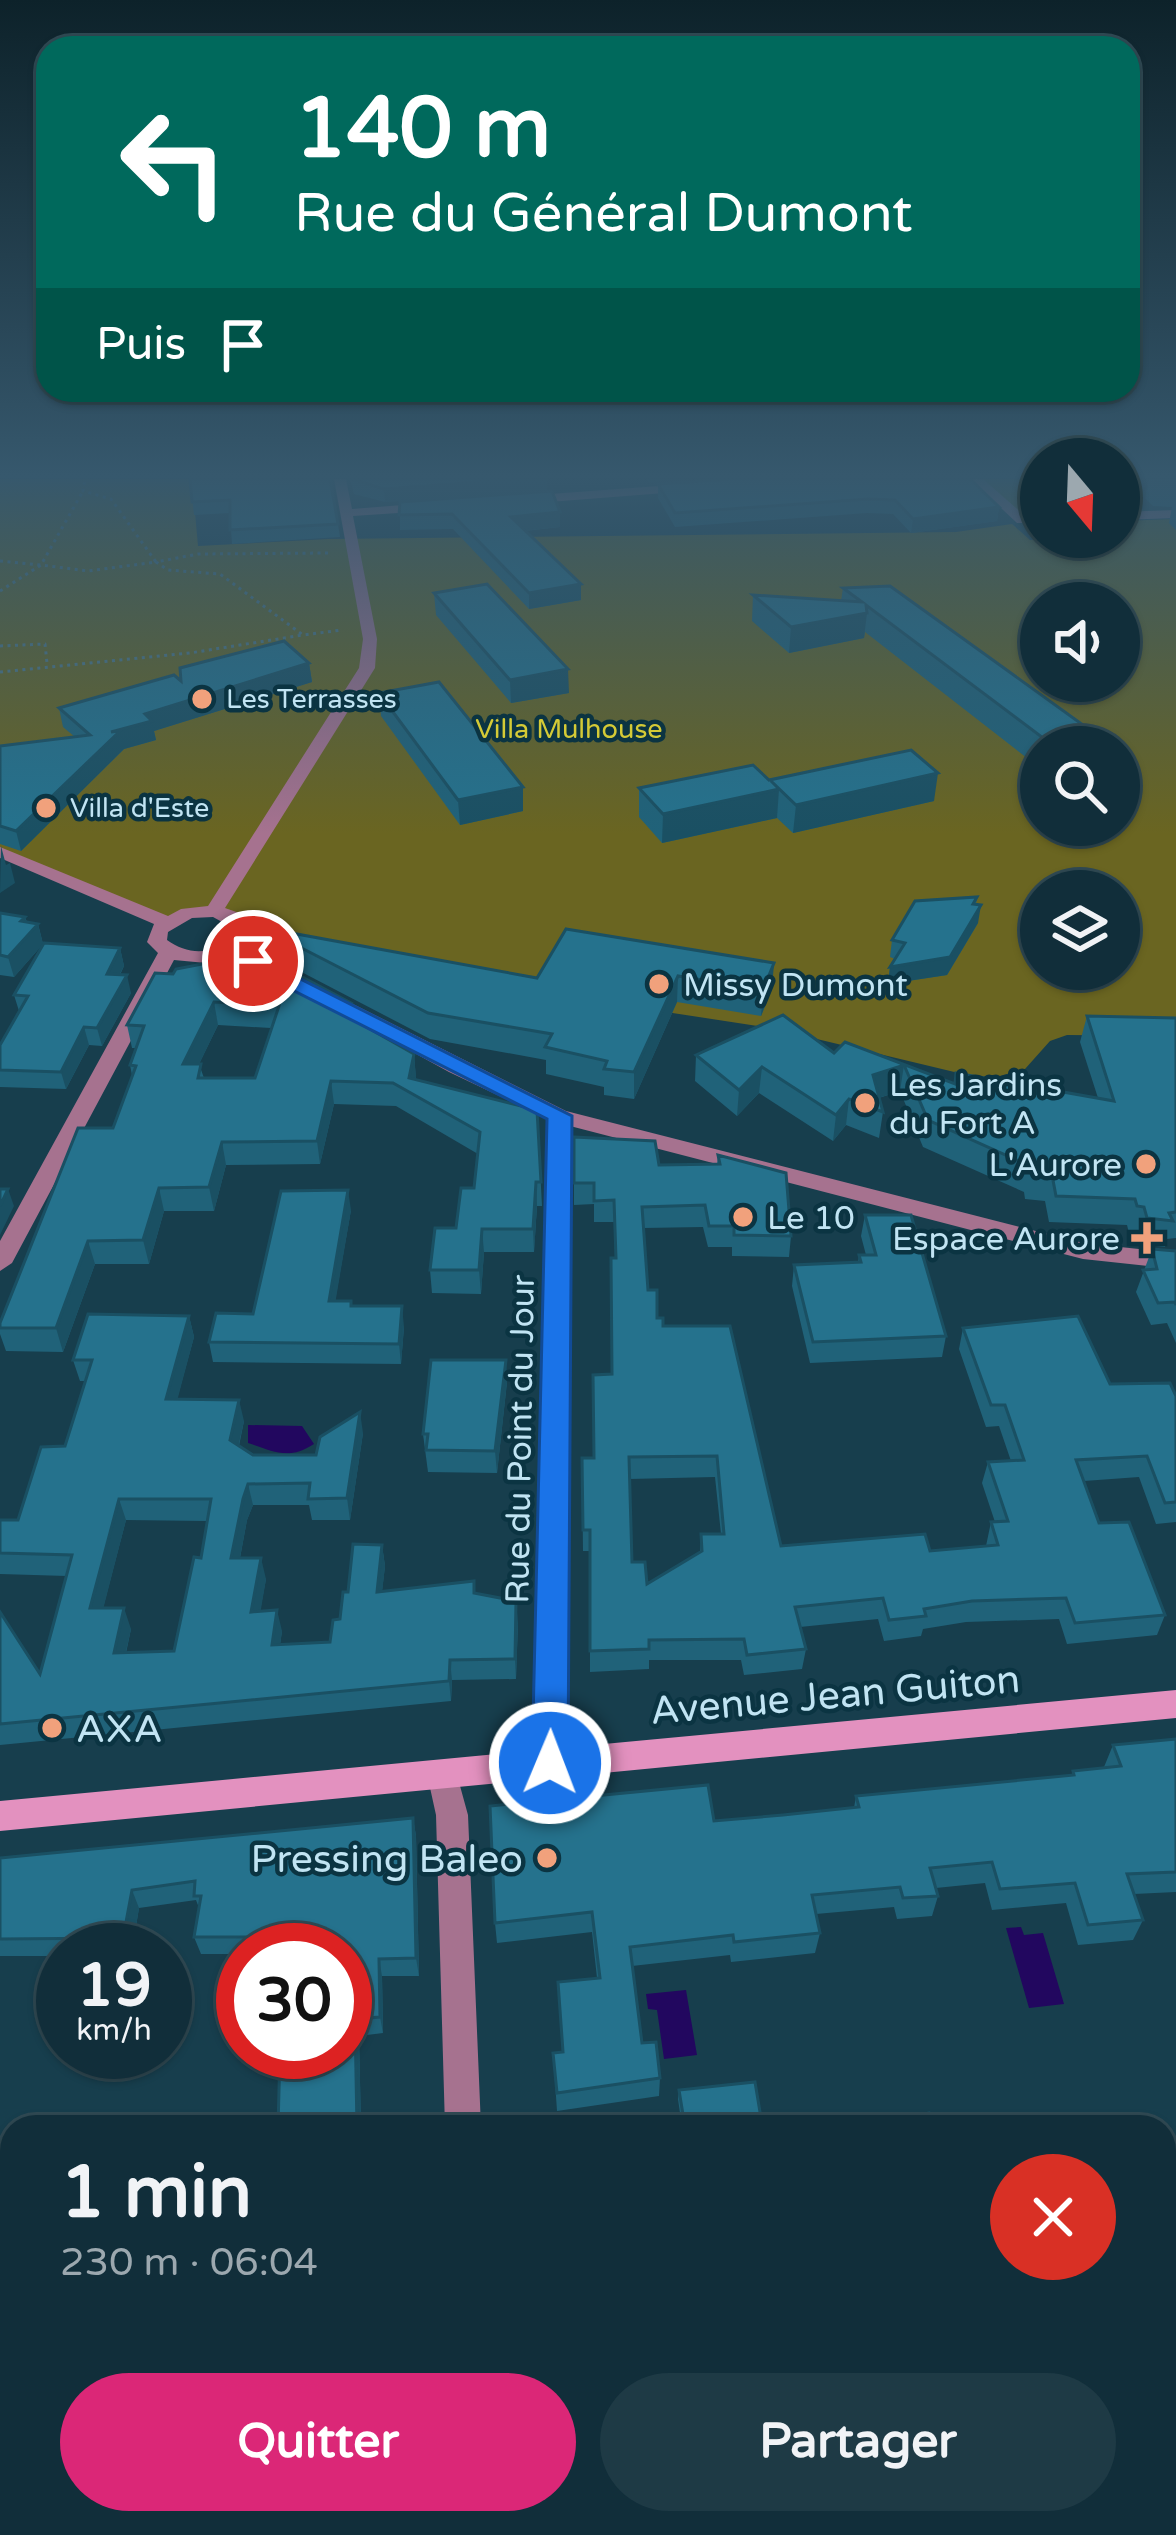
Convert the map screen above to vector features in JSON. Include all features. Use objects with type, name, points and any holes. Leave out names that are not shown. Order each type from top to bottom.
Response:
[{"type":"main road","name":"Avenue Jean Guiton","points":[[0,1816],[1176,1704]]},
{"type":"street","points":[[214,911],[367,668],[363,597]]},
{"type":"street","points":[[0,852],[166,922]]},
{"type":"street","points":[[214,911],[236,918],[243,927],[240,938],[227,950],[191,958],[168,953],[156,935],[166,922],[188,913],[214,911]]},
{"type":"street","points":[[227,950],[290,977],[423,1050],[560,1116],[1083,1251],[1176,1261]]},
{"type":"street","points":[[0,1263],[168,953]]},
{"type":"street","name":"Rue du Point du Jour","points":[[550,1763],[560,1116]]},
{"type":"street","points":[[443,1774],[452,1815],[463,2115]]},
{"type":"path","points":[[252,597],[303,635]]},
{"type":"path","points":[[0,672],[47,664],[110,663],[367,627]]},
{"type":"path","points":[[0,646],[45,644],[47,664]]},
{"type":"green space","name":"Villa Mulhouse","points":[[0,597],[1020,597],[1020,702],[1140,702],[1140,597],[1176,597],[1176,1036],[1067,1035],[1050,1041],[1025,1069],[996,1077],[971,1076],[771,1028],[233,946],[243,933],[214,911],[166,922],[0,852]]},
{"type":"shaded area","points":[[248,1425],[302,1426],[314,1444],[296,1452],[273,1451],[248,1443]]},
{"type":"shaded area","points":[[1021,1927],[1024,1935],[1043,1933],[1064,2004],[1029,2008],[1006,1928]]},
{"type":"shaded area","points":[[686,1990],[697,2055],[664,2059],[657,2010],[648,2009],[646,1994]]},
{"type":"building","points":[[438,597],[500,597],[568,669],[510,680]]},
{"type":"building","points":[[756,597],[862,602],[856,597],[906,597],[1020,680],[1020,702],[1051,702],[1084,726],[1027,726],[866,605],[867,613],[791,627]]},
{"type":"building","points":[[284,641],[309,663],[145,714],[152,721],[111,732],[120,731],[16,831],[0,826],[0,746],[90,735],[59,708],[174,675],[181,681],[180,668]]},
{"type":"building","points":[[439,682],[523,787],[458,800],[379,693]]},
{"type":"building","points":[[911,750],[938,773],[796,805],[771,781],[779,789],[663,814],[639,788],[753,765],[769,780]]},
{"type":"building","points":[[977,897],[973,904],[981,905],[950,957],[890,967],[905,943],[892,940],[915,901]]},
{"type":"building","points":[[0,913],[38,924],[8,957],[0,955]]},
{"type":"building","points":[[566,929],[774,963],[763,990],[678,976],[634,1072],[604,1069],[607,1061],[545,1047],[552,1034],[428,1013],[286,940],[291,933],[537,978]]},
{"type":"building","points":[[44,943],[120,948],[107,974],[127,975],[97,1028],[84,1027],[61,1072],[0,1070],[0,1045],[28,996],[14,995]]},
{"type":"building","points":[[249,955],[272,961],[353,1004],[312,996],[414,1054],[409,1078],[537,1110],[541,1182],[536,1182],[533,1229],[482,1229],[479,1270],[430,1270],[435,1228],[456,1228],[461,1188],[474,1188],[480,1132],[393,1083],[331,1081],[317,1141],[222,1142],[209,1187],[159,1188],[143,1240],[88,1241],[56,1328],[0,1328],[78,1128],[113,1128],[136,1066],[130,1065],[144,1026],[127,1025],[155,973],[173,974],[176,969]],"holes":[[[214,1002],[279,1006],[255,1078],[198,1078],[201,1064],[183,1064]]]},
{"type":"building","points":[[783,1015],[834,1053],[845,1042],[955,1084],[956,1073],[1114,1101],[1087,1016],[1176,1018],[1176,1212],[1169,1213],[1173,1221],[1147,1218],[1135,1199],[1056,1196],[1052,1175],[1031,1173],[1030,1166],[928,1120],[904,1065],[873,1075],[883,1112],[849,1099],[836,1115],[762,1067],[739,1090],[696,1055]]},
{"type":"building","points":[[574,1137],[655,1141],[659,1165],[720,1164],[718,1155],[786,1173],[791,1236],[734,1235],[734,1226],[709,1226],[705,1205],[642,1207],[648,1290],[657,1290],[657,1318],[663,1318],[663,1326],[730,1326],[781,1546],[925,1534],[930,1551],[998,1545],[991,1522],[1008,1521],[988,1462],[1024,1460],[1005,1405],[991,1405],[963,1328],[1078,1316],[1110,1384],[1170,1383],[1176,1396],[1176,1502],[1165,1503],[1147,1456],[1076,1460],[1099,1523],[1129,1522],[1165,1615],[1075,1623],[1066,1598],[972,1601],[924,1609],[926,1616],[889,1620],[883,1598],[795,1607],[806,1649],[747,1655],[744,1639],[649,1640],[649,1649],[590,1651],[590,1530],[583,1530],[582,1458],[594,1458],[593,1375],[612,1374],[611,1258],[616,1258],[614,1200],[594,1201],[594,1183],[574,1183]],"holes":[[[717,1456],[724,1534],[701,1534],[702,1551],[647,1584],[645,1562],[632,1562],[629,1457]]]},
{"type":"building","points":[[348,1190],[329,1301],[402,1306],[399,1344],[209,1342],[216,1313],[253,1314],[281,1191]]},
{"type":"building","points":[[865,1215],[911,1215],[946,1336],[813,1342],[794,1265],[861,1262],[859,1255],[876,1255]]},
{"type":"building","points":[[1152,1249],[1176,1251],[1176,1305],[1158,1303],[1143,1270],[1157,1269]]},
{"type":"building","points":[[88,1314],[189,1316],[166,1399],[239,1400],[230,1440],[253,1455],[316,1455],[320,1437],[360,1412],[347,1498],[308,1499],[310,1483],[248,1484],[231,1558],[261,1558],[251,1612],[277,1610],[272,1645],[330,1642],[333,1620],[340,1619],[343,1592],[348,1592],[353,1544],[382,1545],[377,1592],[474,1581],[474,1593],[516,1601],[515,1659],[450,1660],[449,1681],[0,1724],[0,1612],[40,1674],[72,1555],[0,1553],[0,1520],[18,1520],[41,1447],[65,1446],[92,1360],[73,1360]],"holes":[[[119,1499],[211,1499],[201,1558],[194,1557],[174,1651],[114,1653],[124,1608],[90,1608]]]},
{"type":"building","points":[[431,1360],[506,1360],[495,1451],[426,1450],[428,1434],[423,1434]]},
{"type":"building","points":[[1176,1739],[1176,1872],[1127,1874],[1143,1920],[1088,1925],[1075,1883],[1000,1889],[992,1862],[930,1868],[938,1896],[903,1898],[900,1887],[812,1895],[820,1933],[734,1942],[733,1935],[630,1947],[642,2043],[656,2042],[660,2078],[557,2093],[553,2053],[563,2052],[558,1982],[600,1978],[592,1912],[495,1923],[490,1806],[708,1785],[714,1821],[783,1815],[859,1807],[856,1796],[1074,1775],[1073,1771],[1121,1766],[1113,1745]]},
{"type":"building","points":[[413,1818],[416,1958],[379,1959],[380,2017],[372,2018],[372,1923],[216,1923],[216,1937],[194,1937],[201,1896],[194,1896],[195,1881],[132,1890],[126,1923],[36,1923],[36,1939],[0,1939],[0,1858]]},
{"type":"building","points":[[279,2079],[356,2079],[357,2115],[278,2115]]},
{"type":"building","points":[[755,2082],[760,2115],[683,2115],[679,2090]]},
{"type":"place","name":"Les Terrasses","points":[[202,699]]},
{"type":"place","name":"Villa d'Este","points":[[46,808]]},
{"type":"place","name":"Missy Dumont","points":[[659,984]]},
{"type":"place","name":"Les Jardins du Fort A","points":[[865,1103]]},
{"type":"place","name":"L'Aurore","points":[[1146,1164]]},
{"type":"place","name":"Le 10","points":[[743,1217]]},
{"type":"place","name":"Espace Aurore","points":[[1147,1238]]},
{"type":"place","name":"AXA","points":[[52,1728]]},
{"type":"place","name":"Pressing Baleo","points":[[547,1858]]},
{"type":"route","points":[[253,961],[560,1116],[550,1763]]}]
